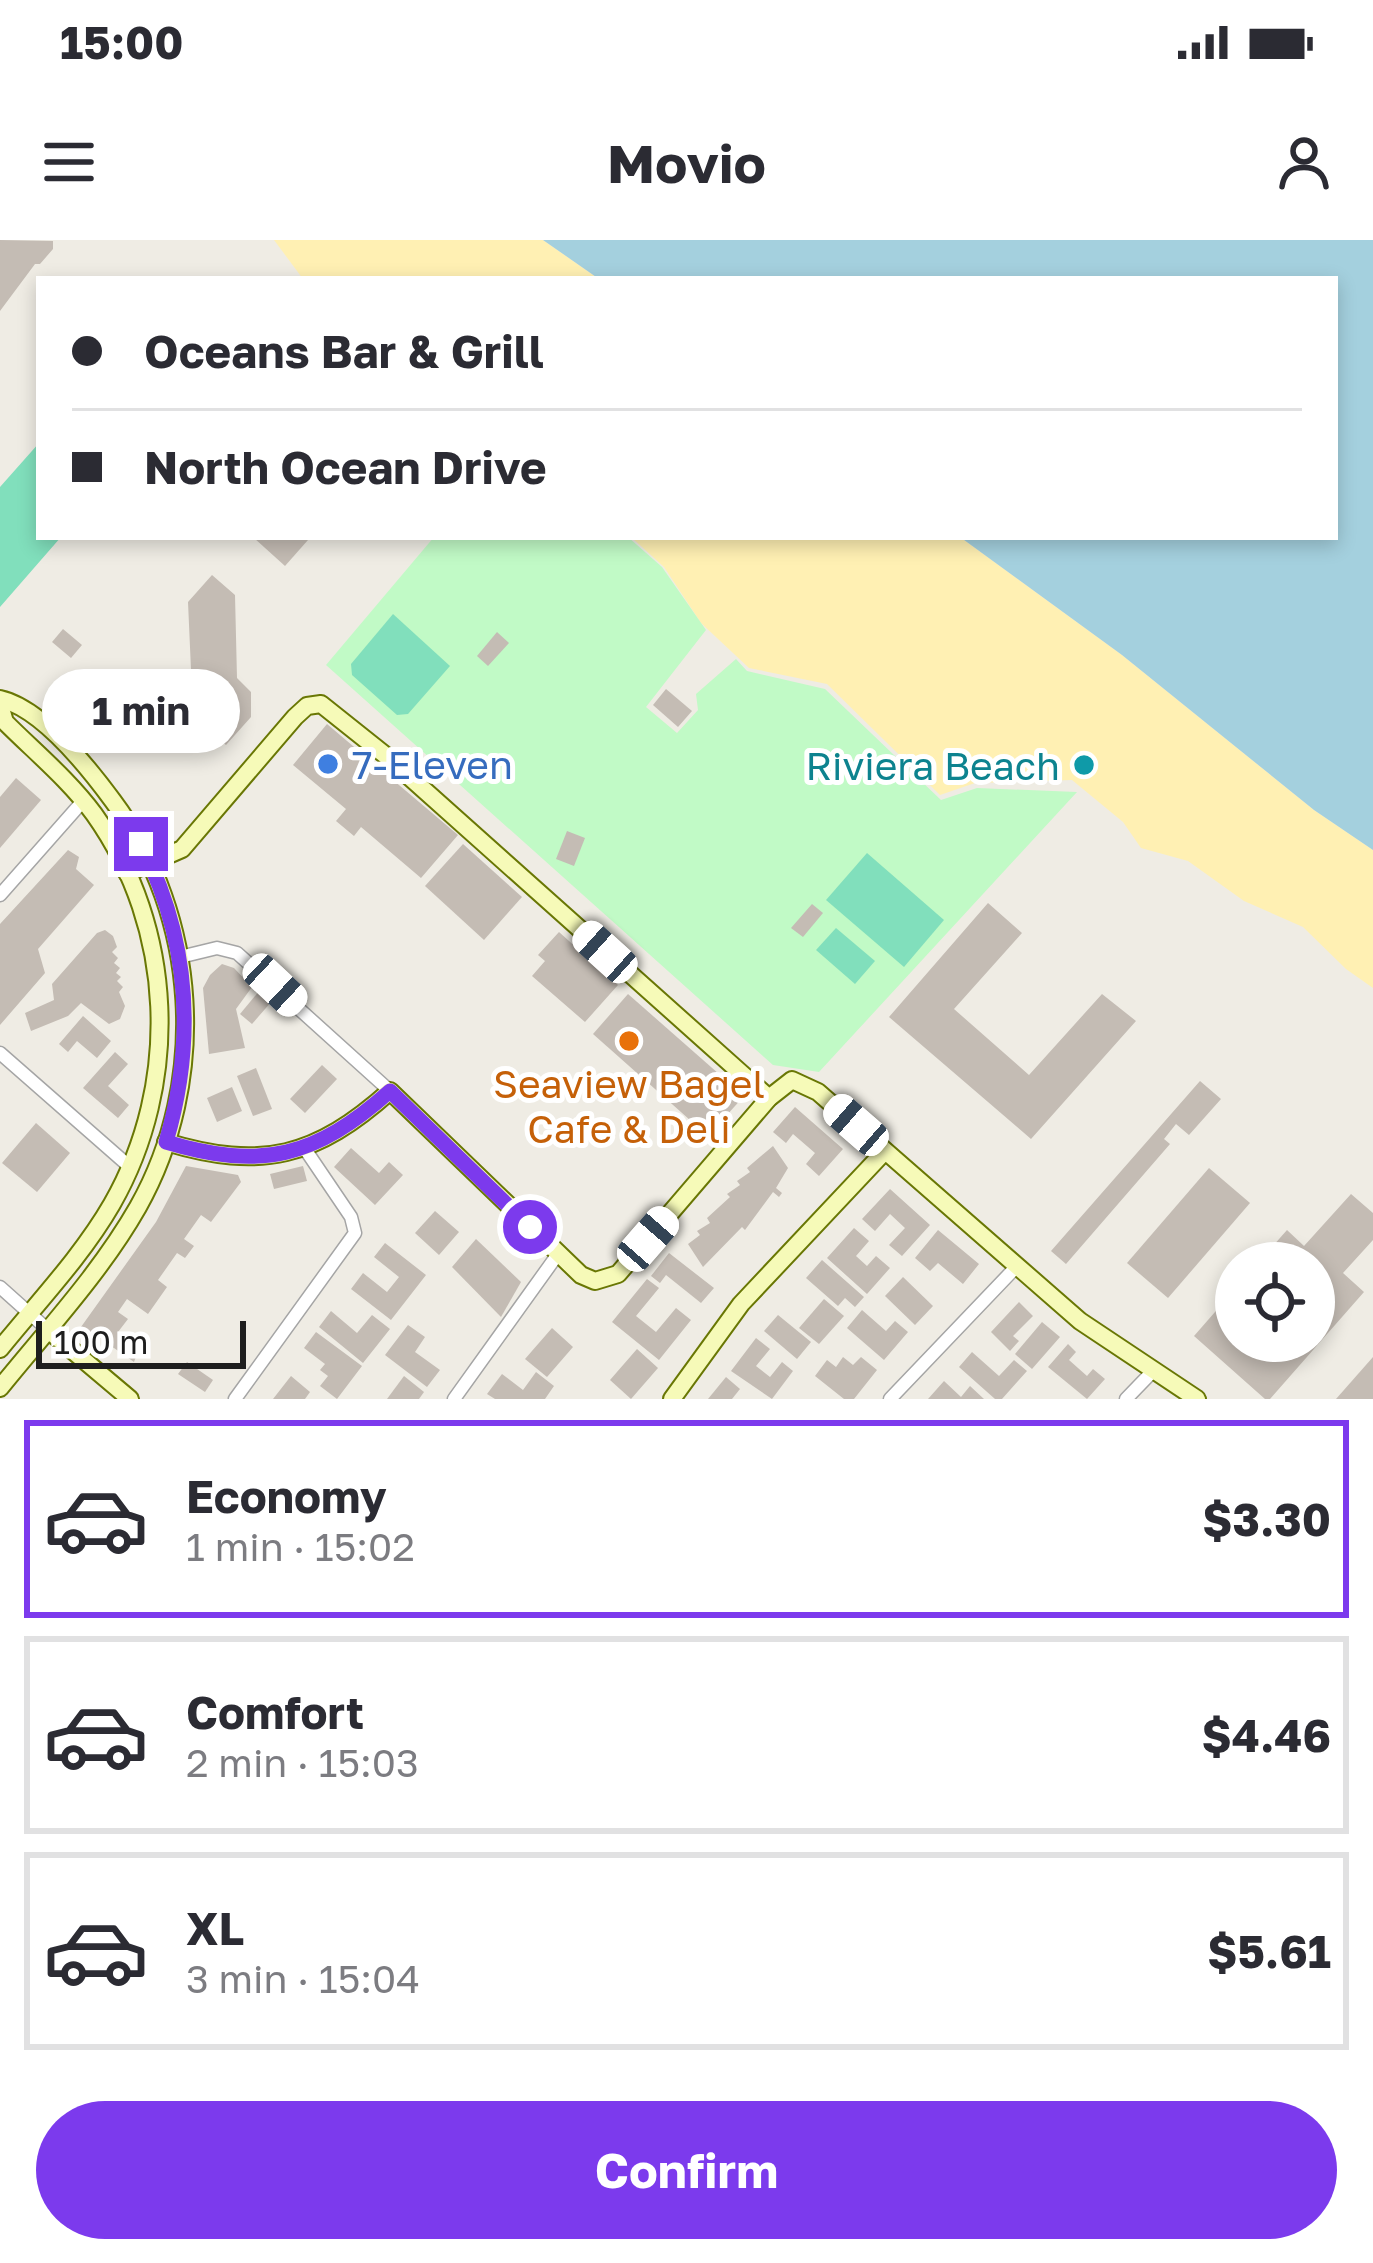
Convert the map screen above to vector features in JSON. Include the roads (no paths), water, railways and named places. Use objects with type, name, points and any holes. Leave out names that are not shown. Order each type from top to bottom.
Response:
[{"type":"street","points":[[0,1388],[110,1250],[141,1203],[166,1142],[183,1060],[185,1009],[181,957],[170,914],[151,864],[117,805],[85,766],[20,704],[0,702],[5,722],[83,801],[127,873],[154,954],[160,1025],[154,1129],[166,1142],[242,1158],[305,1149],[347,1128],[390,1091]]},
{"type":"street","points":[[127,873],[182,849],[307,706],[321,704],[769,1098]]},
{"type":"street","points":[[0,895],[83,801]]},
{"type":"street","points":[[181,957],[217,948],[252,963],[587,1279],[602,1281],[618,1274],[769,1098],[792,1079],[826,1099],[1080,1321],[1197,1399]]},
{"type":"street","points":[[0,1053],[130,1167],[139,1180],[141,1203]]},
{"type":"street","points":[[0,1349],[98,1225],[130,1167],[153,1095]]},
{"type":"street","points":[[235,1399],[355,1233],[351,1217],[305,1149]]},
{"type":"street","points":[[672,1399],[741,1304],[885,1151]]},
{"type":"street","points":[[454,1399],[558,1254]]},
{"type":"street","points":[[890,1399],[1017,1266]]},
{"type":"street","points":[[0,1288],[130,1399]]},
{"type":"street","points":[[1126,1399],[1154,1370]]},
{"type":"water","points":[[543,240],[1373,240],[1373,850],[1314,810],[1122,655],[964,540],[1338,540],[1338,276],[595,276]]},
{"type":"place","name":"7-Eleven","points":[[328,764]]},
{"type":"place","name":"Riviera Beach","points":[[1084,765]]},
{"type":"place","name":"Seaview Bagel Cafe & Deli","points":[[629,1041]]}]
